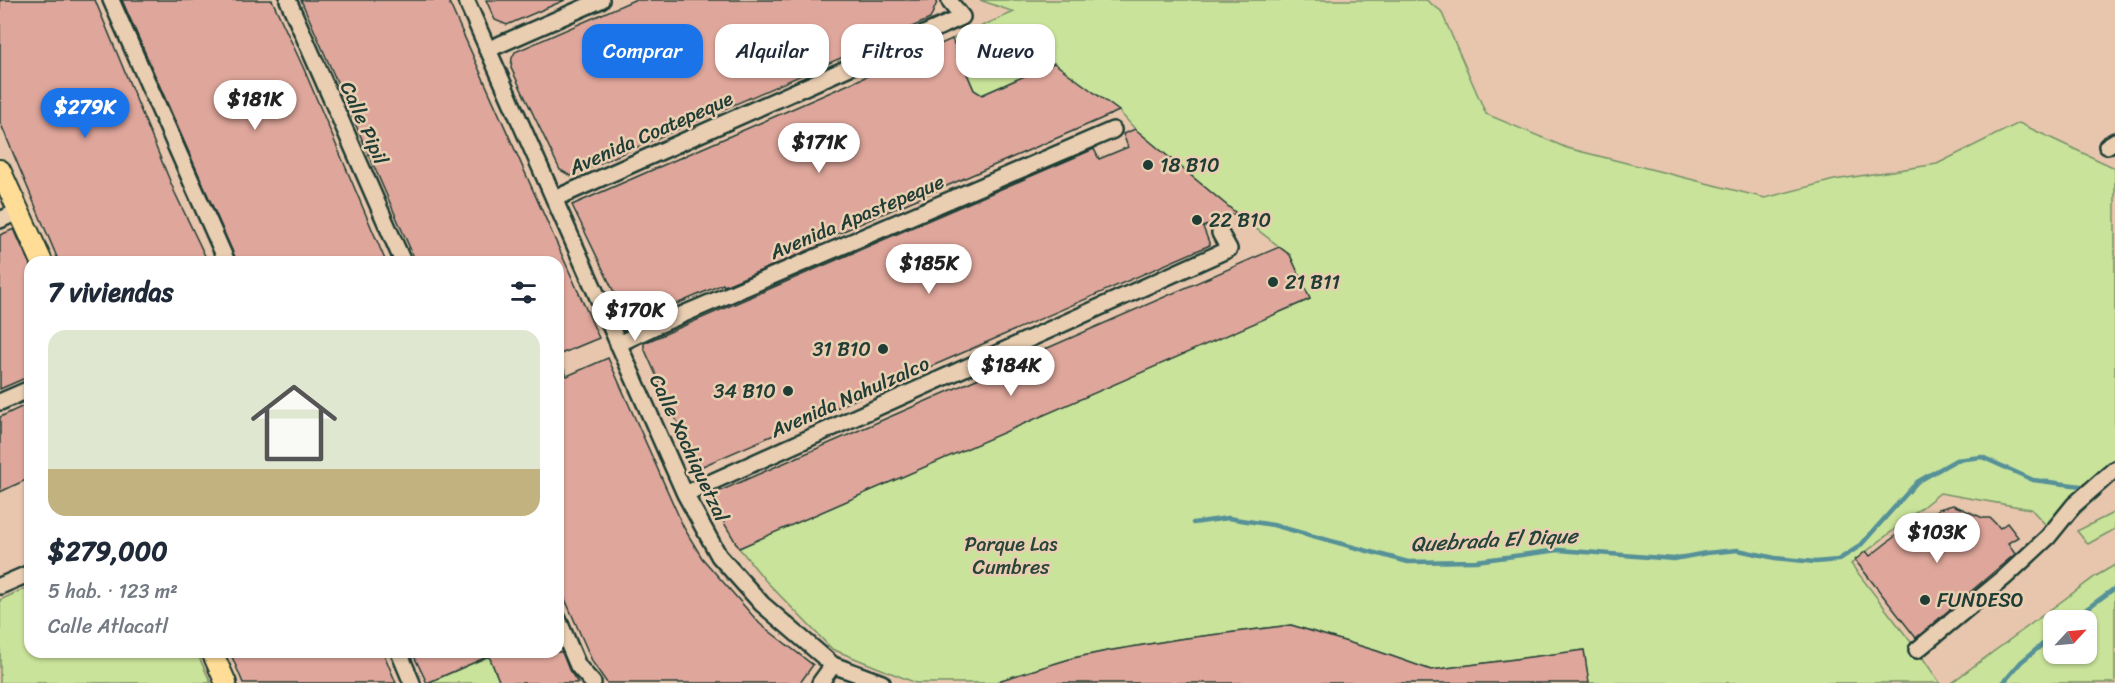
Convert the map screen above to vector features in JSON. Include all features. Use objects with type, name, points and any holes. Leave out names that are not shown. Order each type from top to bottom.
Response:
[{"type":"main road","points":[[0,170],[39,256]]},
{"type":"main road","points":[[215,658],[226,683]]},
{"type":"street","points":[[111,0],[224,256]]},
{"type":"street","name":"Calle Pipil","points":[[288,0],[399,256]]},
{"type":"street","name":"Calle Xochiquetzal","points":[[466,0],[685,494],[719,556],[762,604],[833,665],[882,683]]},
{"type":"street","points":[[487,50],[600,0]]},
{"type":"street","name":"Avenida Coatepeque","points":[[554,199],[962,17],[950,2]]},
{"type":"street","name":"Avenida Apastepeque","points":[[618,344],[1113,130]]},
{"type":"street","points":[[0,220],[19,211]]},
{"type":"street","name":"Avenida Nahulzalco","points":[[685,494],[1229,249],[1220,233]]},
{"type":"street","points":[[0,402],[24,392]]},
{"type":"street","points":[[1917,650],[2005,577],[2048,537],[2074,505],[2115,469]]},
{"type":"street","points":[[0,586],[24,576]]},
{"type":"street","points":[[564,633],[578,666],[592,683]]},
{"type":"street","points":[[402,658],[412,683]]},
{"type":"street","points":[[820,683],[833,665]]},
{"type":"green space","name":"Parque Las Cumbres","points":[[980,0],[1426,0],[1441,11],[1486,114],[1567,148],[1765,198],[1834,180],[1937,164],[2019,123],[2115,168],[2115,480],[2056,536],[2031,509],[1940,493],[1851,564],[1940,683],[1589,683],[1584,650],[1431,670],[1291,625],[1179,639],[1107,651],[1073,658],[992,683],[916,683],[832,649],[765,580],[739,548],[1310,299],[1290,255],[1135,129],[1119,111],[1055,64],[1055,24],[986,24],[1014,12]]},
{"type":"green space","points":[[969,78],[1020,78],[977,97]]},
{"type":"green space","points":[[2115,512],[2115,529],[2088,544],[2077,531]]},
{"type":"green space","points":[[2115,565],[2115,683],[1951,683],[2043,615],[2043,664],[2097,664],[2097,610],[2050,610]]},
{"type":"green space","points":[[24,589],[24,658],[199,658],[211,683],[0,683],[0,600]]},
{"type":"green space","points":[[484,658],[490,658],[500,683],[428,683]]},
{"type":"building","points":[[0,0],[95,0],[175,193],[205,256],[56,256],[0,122]]},
{"type":"building","points":[[122,0],[272,0],[383,256],[234,256]]},
{"type":"building","points":[[301,0],[448,0],[562,256],[413,256]]},
{"type":"building","points":[[486,0],[565,0],[507,25],[495,20]]},
{"type":"building","points":[[634,0],[938,0],[930,19],[919,24],[841,24],[841,58],[829,63],[829,24],[715,24],[715,78],[795,78],[571,176],[560,170],[511,68],[515,52]]},
{"type":"building","points":[[952,39],[956,48],[956,78],[969,78],[974,90],[982,95],[1020,78],[1055,78],[1055,64],[1119,111],[817,243],[819,246],[724,286],[723,284],[635,322],[626,317],[572,205],[863,78],[944,78],[944,42]]},
{"type":"building","points":[[1135,129],[1236,213],[1203,227],[1210,245],[698,468],[644,348],[644,343],[1094,149],[1099,159],[1128,147],[1123,134]]},
{"type":"building","points":[[14,229],[26,256],[24,256],[24,379],[0,389],[0,235]]},
{"type":"building","points":[[1279,247],[1290,255],[1310,299],[739,548],[711,501],[713,494]]},
{"type":"building","points":[[564,260],[599,338],[564,353]]},
{"type":"building","points":[[608,358],[684,528],[702,558],[760,624],[813,665],[800,683],[607,683],[593,663],[564,597],[564,369],[567,376]]},
{"type":"building","points":[[24,406],[24,481],[0,492],[0,417]]},
{"type":"building","name":"FUNDESO","points":[[1953,505],[1983,518],[1990,518],[2000,528],[2007,523],[2018,537],[2008,543],[2015,554],[1916,638],[1855,560],[1866,551],[1870,556],[1908,526],[1912,531],[1939,509]]},
{"type":"building","points":[[1291,625],[1431,670],[1584,650],[1589,683],[1002,683],[1001,680],[1073,658],[1107,651],[1179,639]]},
{"type":"building","points":[[564,657],[578,683],[500,683],[490,658]]},
{"type":"building","points":[[233,658],[386,658],[396,683],[243,683]]},
{"type":"building","points":[[415,658],[484,658],[427,683]]},
{"type":"waterway","name":"Quebrada El Dique","points":[[1193,523],[1228,518],[1273,525],[1408,562],[1476,561],[1559,550],[1674,559],[1738,550],[1775,558],[1815,562],[1838,560],[1860,546],[1917,482],[1956,460],[1982,457],[2033,480],[2081,486]]},
{"type":"waterway","points":[[2085,610],[2115,588]]},
{"type":"waterway","points":[[2003,683],[2021,662],[2043,644]]},
{"type":"place","name":"18 B10","points":[[1148,165]]},
{"type":"place","name":"22 B10","points":[[1197,220]]},
{"type":"place","name":"21 B11","points":[[1273,282]]},
{"type":"place","name":"31 B10","points":[[883,349]]},
{"type":"place","name":"34 B10","points":[[788,391]]},
{"type":"place","name":"FUNDESO","points":[[1925,600]]}]
